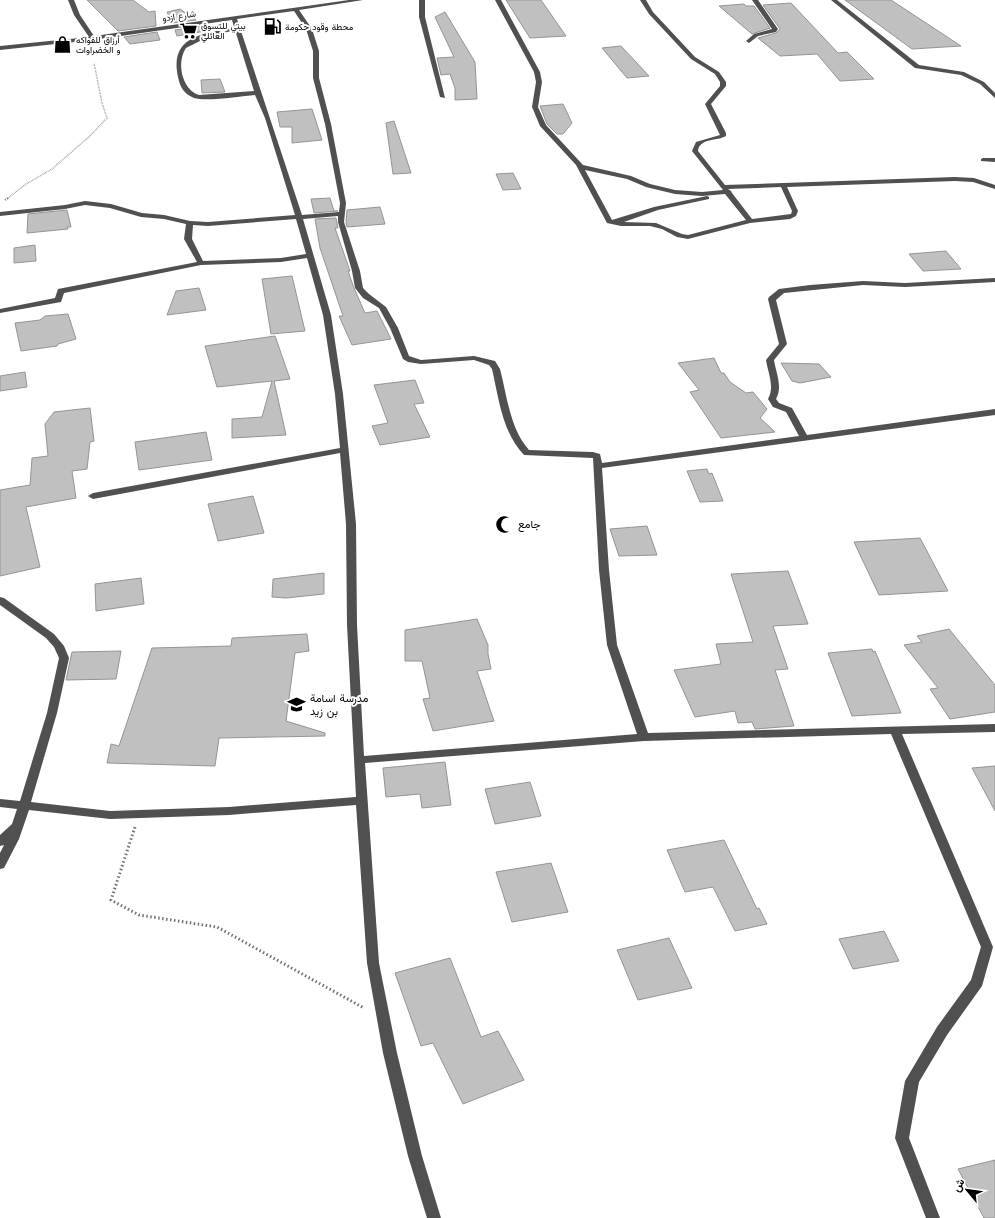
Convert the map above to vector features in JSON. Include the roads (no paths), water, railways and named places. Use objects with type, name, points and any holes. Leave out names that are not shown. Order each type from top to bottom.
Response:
[{"type":"street","points":[[71,0],[77,15],[93,38]]},
{"type":"street","name":"شارع ازدو","points":[[0,48],[93,38],[360,0]]},
{"type":"street","points":[[422,0],[422,17],[443,97]]},
{"type":"street","points":[[498,0],[536,72],[539,82],[535,107],[543,126],[552,138],[570,154],[580,167],[606,217],[612,223],[657,225],[678,236],[688,237],[750,221],[794,215],[795,211],[783,185]]},
{"type":"street","points":[[643,0],[651,13],[693,58],[718,73],[723,82],[723,86],[708,104],[723,133],[723,136],[698,143],[695,151],[750,221]]},
{"type":"street","points":[[749,41],[756,35],[774,31],[775,29],[754,0]]},
{"type":"street","points":[[834,0],[876,36],[917,67],[962,73],[982,83],[995,96]]},
{"type":"street","points":[[294,9],[310,29],[316,51],[316,78],[328,124],[343,203],[341,222],[356,271],[359,288],[366,296],[385,311],[406,357],[411,360],[421,362],[474,358],[492,363],[496,369],[506,408],[521,448],[527,453],[596,455],[598,466],[604,570],[612,645],[644,737]]},
{"type":"street","points":[[234,18],[258,93],[268,118],[299,217],[327,315],[339,394],[351,524],[352,625],[359,760],[363,800],[373,963],[383,1018],[415,1156],[434,1218]]},
{"type":"street","points":[[238,28],[193,41],[183,48],[178,62],[184,89],[190,95],[199,97],[258,93]]},
{"type":"street","points":[[983,160],[995,160]]},
{"type":"street","points":[[580,167],[629,177],[648,186],[675,192],[702,194],[727,190],[783,185],[955,179],[974,180],[995,186]]},
{"type":"street","points":[[612,223],[656,208],[727,190]]},
{"type":"street","points":[[0,214],[85,204],[124,209],[141,215],[164,217],[190,223],[208,224],[341,214]]},
{"type":"street","points":[[190,223],[188,239],[201,263]]},
{"type":"street","points":[[0,310],[58,300],[61,290],[201,263],[280,260],[310,255]]},
{"type":"street","points":[[804,438],[789,410],[776,405],[772,400],[775,395],[775,385],[770,360],[783,344],[772,299],[782,291],[810,287],[863,283],[905,285],[995,280]]},
{"type":"street","points":[[598,466],[995,412]]},
{"type":"street","points":[[93,496],[344,450]]},
{"type":"street","points":[[0,600],[50,636],[59,646],[64,658],[52,713],[36,771],[13,838],[0,864]]},
{"type":"street","points":[[359,760],[644,737],[995,728]]},
{"type":"street","points":[[894,731],[987,947],[977,982],[942,1031],[912,1081],[902,1138],[933,1218]]},
{"type":"street","points":[[0,803],[110,815],[251,810],[363,800]]},
{"type":"street","points":[[0,842],[18,825]]},
{"type":"place","name":"محطة وقود حكومة","points":[[272,27]]},
{"type":"place","name":"بيتي للتسوق العائلي","points":[[188,31]]},
{"type":"place","name":"أرزاق للفواكه و الخضراوات","points":[[63,45]]},
{"type":"place","name":"جامع","points":[[505,524]]},
{"type":"place","name":"مدرسة اسامة بن زيد","points":[[297,704]]}]
